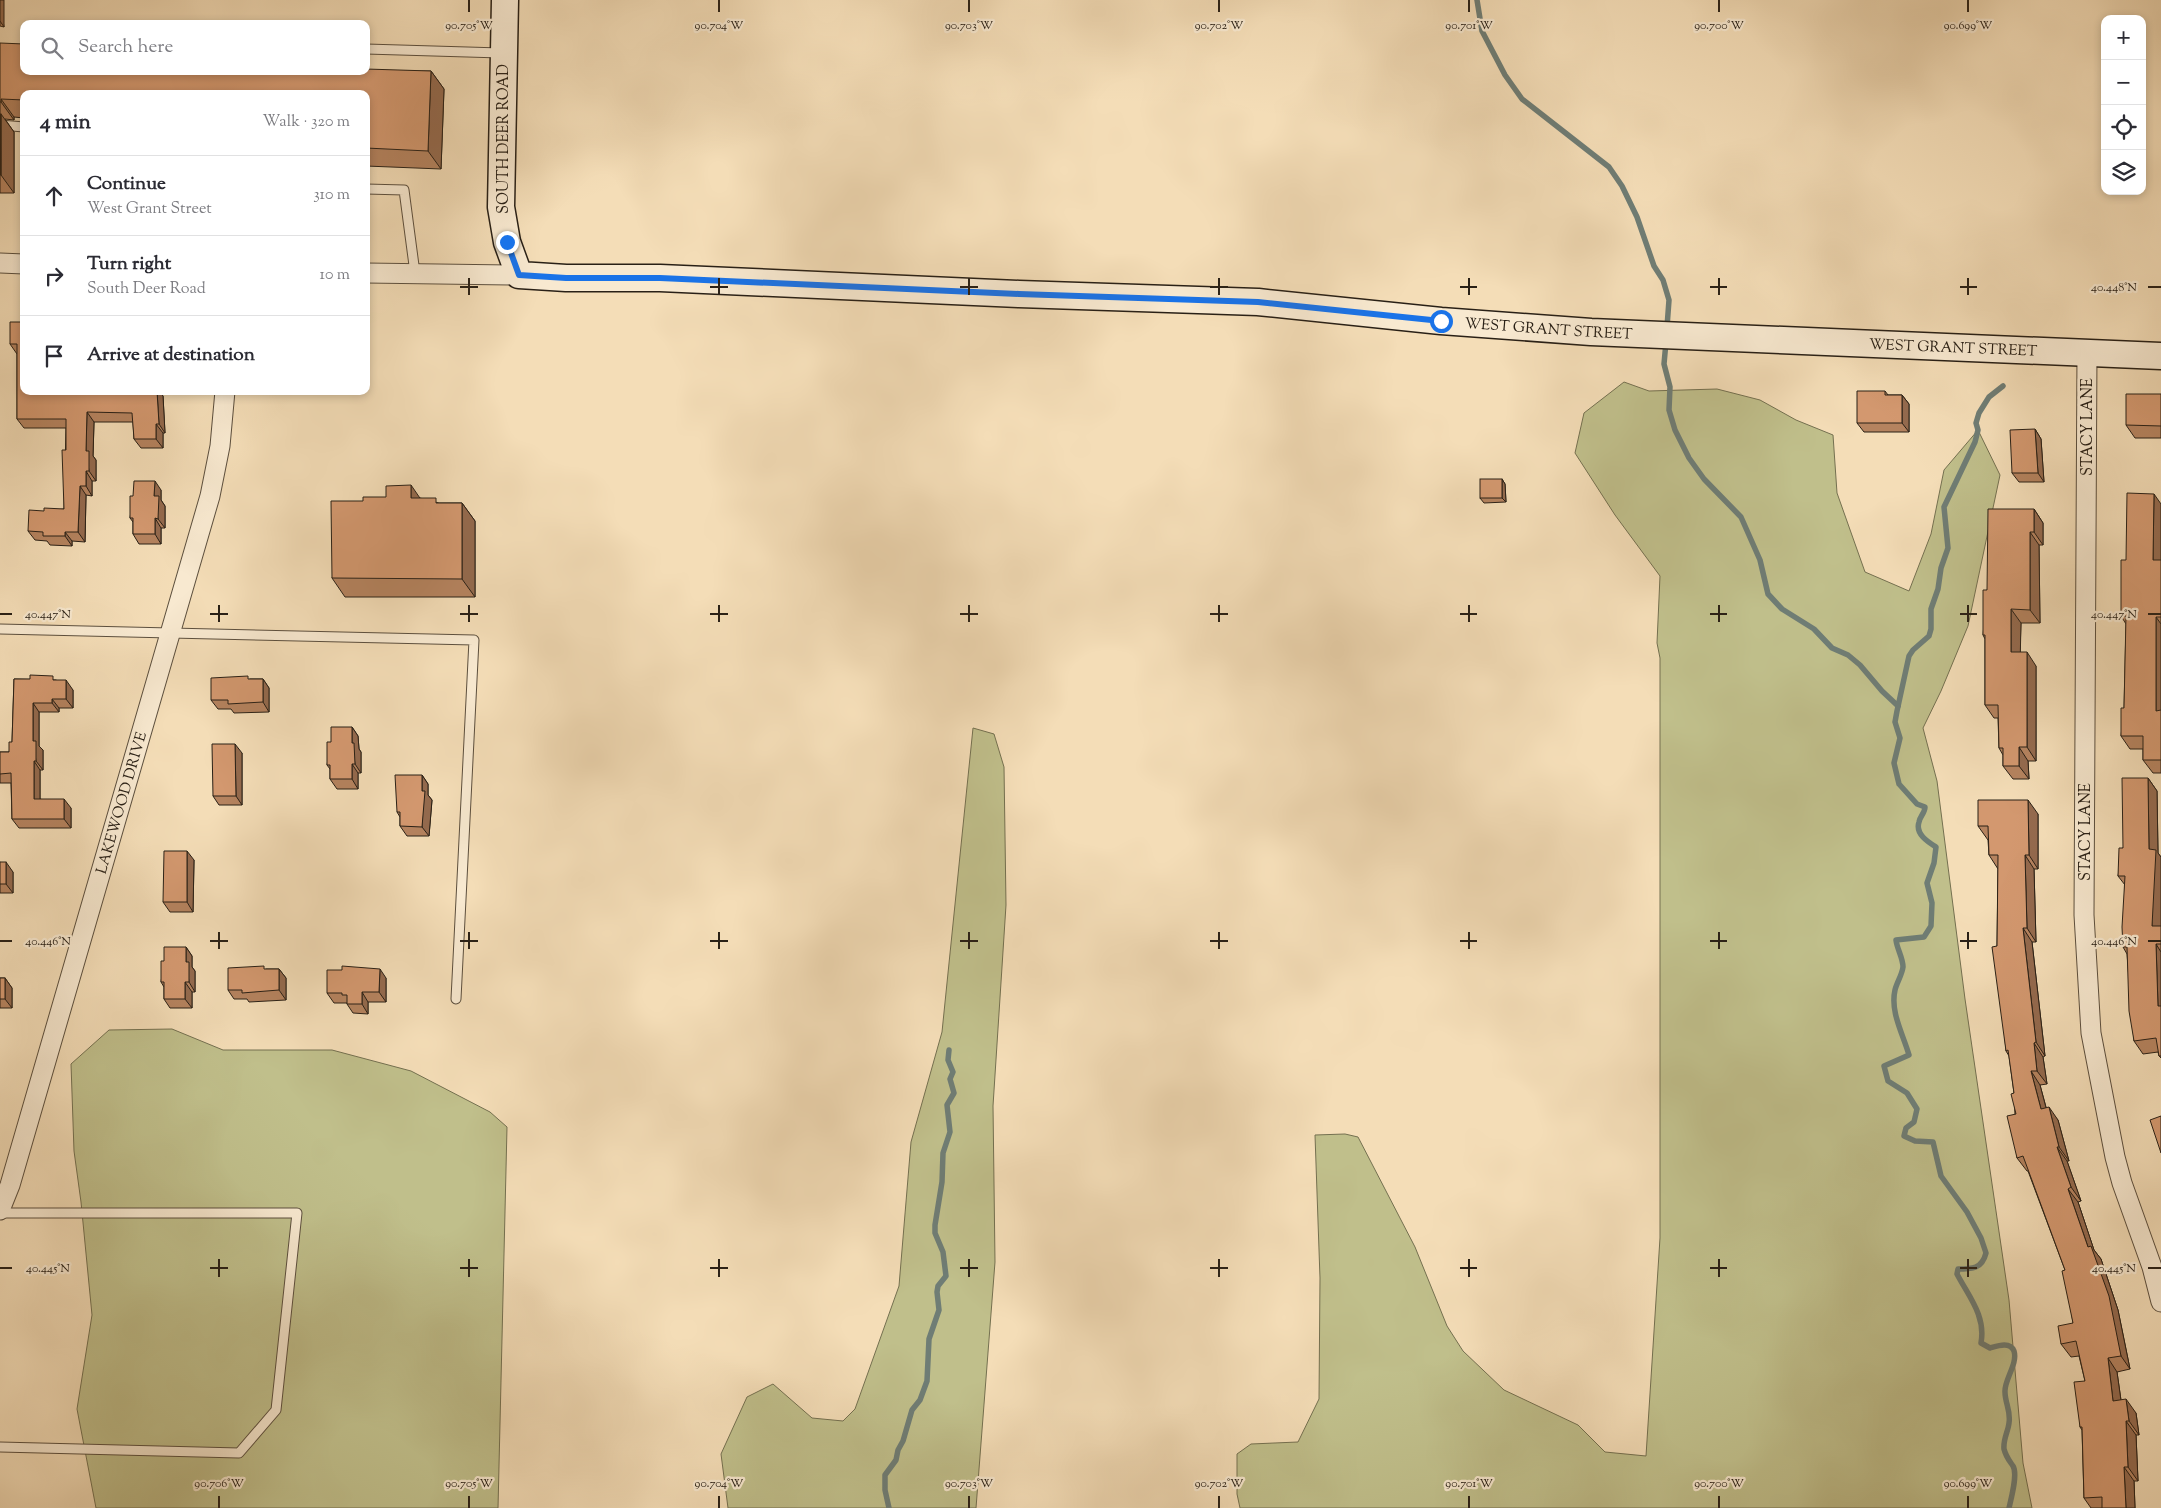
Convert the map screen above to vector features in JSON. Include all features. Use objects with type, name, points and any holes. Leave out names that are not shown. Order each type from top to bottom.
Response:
[{"type":"main road","name":"SOUTH DEER ROAD","points":[[505,0],[501,207],[507,242],[519,275]]},
{"type":"main road","name":"WEST GRANT STREET","points":[[519,275],[574,278],[660,278],[1019,294],[1258,302],[1441,321],[1591,332],[2161,356]]},
{"type":"street","points":[[0,263],[20,264]]},
{"type":"street","name":"WEST GRANT STREET","points":[[370,273],[519,275]]},
{"type":"street","name":"STACY LANE","points":[[2087,352],[2084,915],[2087,994],[2091,1033],[2115,1157],[2122,1183],[2152,1267],[2161,1302]]},
{"type":"street","name":"LAKEWOOD DRIVE","points":[[0,1211],[16,1167],[169,632],[210,496],[220,446],[224,395]]},
{"type":"lane","points":[[370,49],[504,53]]},
{"type":"lane","points":[[0,125],[20,127]]},
{"type":"lane","points":[[370,189],[404,190],[415,274]]},
{"type":"lane","points":[[0,629],[474,640],[456,999]]},
{"type":"lane","points":[[0,1211],[297,1212],[276,1410],[239,1453],[0,1447]]},
{"type":"shaded area","points":[[1624,382],[1649,391],[1717,389],[1760,400],[1796,420],[1833,435],[1837,493],[1865,572],[1909,591],[1931,534],[1944,470],[1978,430],[2000,475],[1968,626],[1941,691],[1923,728],[1937,781],[1965,999],[2009,1300],[2023,1463],[2032,1508],[1240,1508],[1237,1494],[1237,1454],[1251,1444],[1298,1442],[1319,1399],[1320,1278],[1315,1135],[1345,1134],[1358,1137],[1415,1247],[1447,1326],[1463,1351],[1504,1390],[1578,1425],[1605,1452],[1646,1456],[1660,1238],[1660,658],[1657,643],[1660,576],[1615,515],[1575,453],[1584,413]]},
{"type":"shaded area","points":[[973,728],[994,734],[1004,767],[1006,905],[993,1106],[995,1262],[976,1508],[728,1508],[721,1454],[747,1397],[773,1384],[812,1418],[843,1421],[855,1409],[899,1286],[911,1142],[942,1032]]},
{"type":"shaded area","points":[[172,1029],[223,1050],[332,1050],[411,1071],[490,1112],[507,1127],[498,1508],[96,1508],[77,1409],[92,1315],[74,1151],[71,1064],[109,1030]]},
{"type":"building","points":[[0,43],[20,44],[20,75],[370,75],[370,69],[431,71],[428,151],[370,148],[370,90],[20,90],[20,100],[1,99],[0,102]]},
{"type":"building","points":[[1,114],[1,175],[0,175]]},
{"type":"building","points":[[10,322],[20,322],[20,395],[157,395],[159,424],[156,424],[156,439],[134,439],[132,413],[87,412],[86,451],[89,451],[89,471],[86,471],[86,486],[80,486],[78,532],[65,532],[65,536],[43,536],[43,532],[28,531],[29,510],[44,511],[44,508],[64,509],[62,450],[66,450],[66,419],[17,419],[17,344],[10,344]]},
{"type":"building","points":[[1857,391],[1885,391],[1885,395],[1902,395],[1902,423],[1857,423]]},
{"type":"building","points":[[2126,394],[2161,394],[2161,426],[2126,425]]},
{"type":"building","points":[[2035,429],[2038,473],[2012,473],[2010,430]]},
{"type":"building","points":[[1480,479],[1502,479],[1502,498],[1480,498]]},
{"type":"building","points":[[134,481],[155,481],[154,496],[159,496],[158,519],[155,518],[155,534],[133,534],[133,518],[130,518],[130,496],[133,496]]},
{"type":"building","points":[[411,485],[411,498],[436,498],[436,503],[462,503],[462,579],[332,578],[331,501],[363,501],[363,497],[386,497],[386,486]]},
{"type":"building","points":[[2127,493],[2154,494],[2153,560],[2161,560],[2161,617],[2156,617],[2156,711],[2161,710],[2161,760],[2143,760],[2143,736],[2121,736],[2121,708],[2124,708],[2126,616],[2121,616],[2121,560],[2126,560]]},
{"type":"building","points":[[1988,509],[2034,509],[2034,532],[2030,532],[2030,610],[2011,609],[2011,652],[2027,652],[2027,747],[2019,747],[2019,766],[2003,766],[2003,748],[1999,748],[1998,705],[1985,705],[1983,590],[1987,590]]},
{"type":"building","points":[[30,675],[53,676],[53,680],[66,680],[66,699],[52,699],[52,703],[33,703],[33,741],[36,741],[34,799],[64,799],[64,819],[12,819],[11,773],[0,774],[0,752],[9,752],[9,742],[12,742],[14,679],[30,679]]},
{"type":"building","points":[[248,676],[248,679],[263,679],[263,702],[228,704],[228,700],[211,700],[211,678]]},
{"type":"building","points":[[331,727],[352,727],[355,764],[352,764],[352,779],[330,779],[330,765],[327,765],[327,742],[331,742]]},
{"type":"building","points":[[212,744],[235,744],[236,796],[213,796]]},
{"type":"building","points":[[395,775],[422,775],[422,791],[425,791],[422,827],[400,826],[400,812],[397,812]]},
{"type":"building","points":[[2122,778],[2148,778],[2149,849],[2156,850],[2152,926],[2161,926],[2161,944],[2156,944],[2158,1006],[2161,1006],[2161,1056],[2159,1056],[2156,1038],[2134,1041],[2129,1011],[2127,947],[2123,947],[2122,927],[2125,876],[2118,876],[2119,848],[2123,848]]},
{"type":"building","points":[[1978,800],[2028,800],[2029,855],[2025,855],[2027,928],[2023,928],[2036,1042],[2034,1043],[2037,1071],[2031,1071],[2041,1109],[2049,1107],[2059,1147],[2057,1147],[2071,1187],[2068,1189],[2088,1247],[2091,1246],[2109,1296],[2121,1356],[2108,1358],[2113,1401],[2126,1399],[2129,1421],[2126,1421],[2128,1467],[2124,1467],[2126,1508],[2102,1508],[2102,1497],[2084,1498],[2082,1427],[2080,1427],[2074,1382],[2085,1381],[2076,1341],[2061,1344],[2058,1326],[2073,1323],[2062,1271],[2065,1270],[2023,1156],[2017,1158],[2007,1116],[2016,1114],[2011,1094],[2014,1093],[2008,1050],[2006,1051],[1992,947],[1997,946],[1998,855],[1989,855],[1988,826],[1978,826]]},
{"type":"building","points":[[164,851],[187,851],[187,902],[163,902]]},
{"type":"building","points":[[0,862],[6,862],[6,884],[0,884]]},
{"type":"building","points":[[164,947],[186,947],[186,962],[189,962],[189,982],[185,982],[185,999],[164,999],[164,982],[161,982],[161,961],[164,961]]},
{"type":"building","points":[[264,966],[264,969],[279,969],[279,990],[242,993],[242,990],[228,990],[228,968]]},
{"type":"building","points":[[342,966],[380,969],[379,992],[362,992],[362,1004],[347,1004],[347,995],[342,995],[342,993],[327,993],[327,970],[342,970]]},
{"type":"building","points":[[0,978],[5,978],[5,999],[0,999]]},
{"type":"building","points":[[2161,1116],[2161,1153],[2150,1120]]},
{"type":"waterway","points":[[1477,0],[1482,31],[1505,75],[1522,99],[1609,167],[1622,186],[1637,217],[1654,266],[1663,280],[1669,300],[1667,327]]},
{"type":"waterway","points":[[1666,342],[1664,364],[1670,387],[1669,410],[1675,430],[1689,458],[1704,479],[1741,517],[1760,560],[1768,594],[1782,609],[1814,629],[1832,648],[1848,655],[1860,665],[1882,691],[1898,706]]},
{"type":"waterway","points":[[2003,386],[1989,397],[1979,413],[1976,423],[1978,430],[1975,442],[1944,507],[1948,548],[1931,609],[1931,629],[1929,636],[1909,656],[1895,722],[1900,738],[1894,763],[1899,784],[1917,804],[1925,807],[1918,826],[1919,830],[1923,837],[1936,847],[1934,863],[1927,883],[1932,903],[1931,926],[1924,937],[1896,940],[1903,967],[1895,990],[1894,1006],[1909,1055],[1884,1066],[1888,1081],[1907,1093],[1917,1109],[1914,1122],[1906,1128],[1904,1136],[1915,1141],[1933,1142],[1941,1176],[1967,1212],[1981,1238],[1986,1253],[1982,1262],[1976,1267],[1958,1269],[1957,1274],[1979,1315],[1982,1333],[1981,1343],[1990,1348],[2006,1345],[2010,1346],[2014,1351],[2013,1367],[2005,1387],[2009,1419],[2004,1449],[2013,1466],[2015,1475],[2009,1508]]},
{"type":"waterway","points":[[889,1508],[885,1490],[885,1475],[896,1460],[912,1410],[920,1400],[927,1381],[929,1339],[939,1310],[938,1286],[946,1276],[943,1252],[935,1233],[935,1225],[942,1182],[943,1153],[950,1132],[947,1105],[954,1093],[950,1079],[953,1072],[948,1060],[949,1050]]},
{"type":"route","points":[[507,242],[519,275],[613,279],[660,278],[1019,294],[1258,302],[1441,321]]}]
